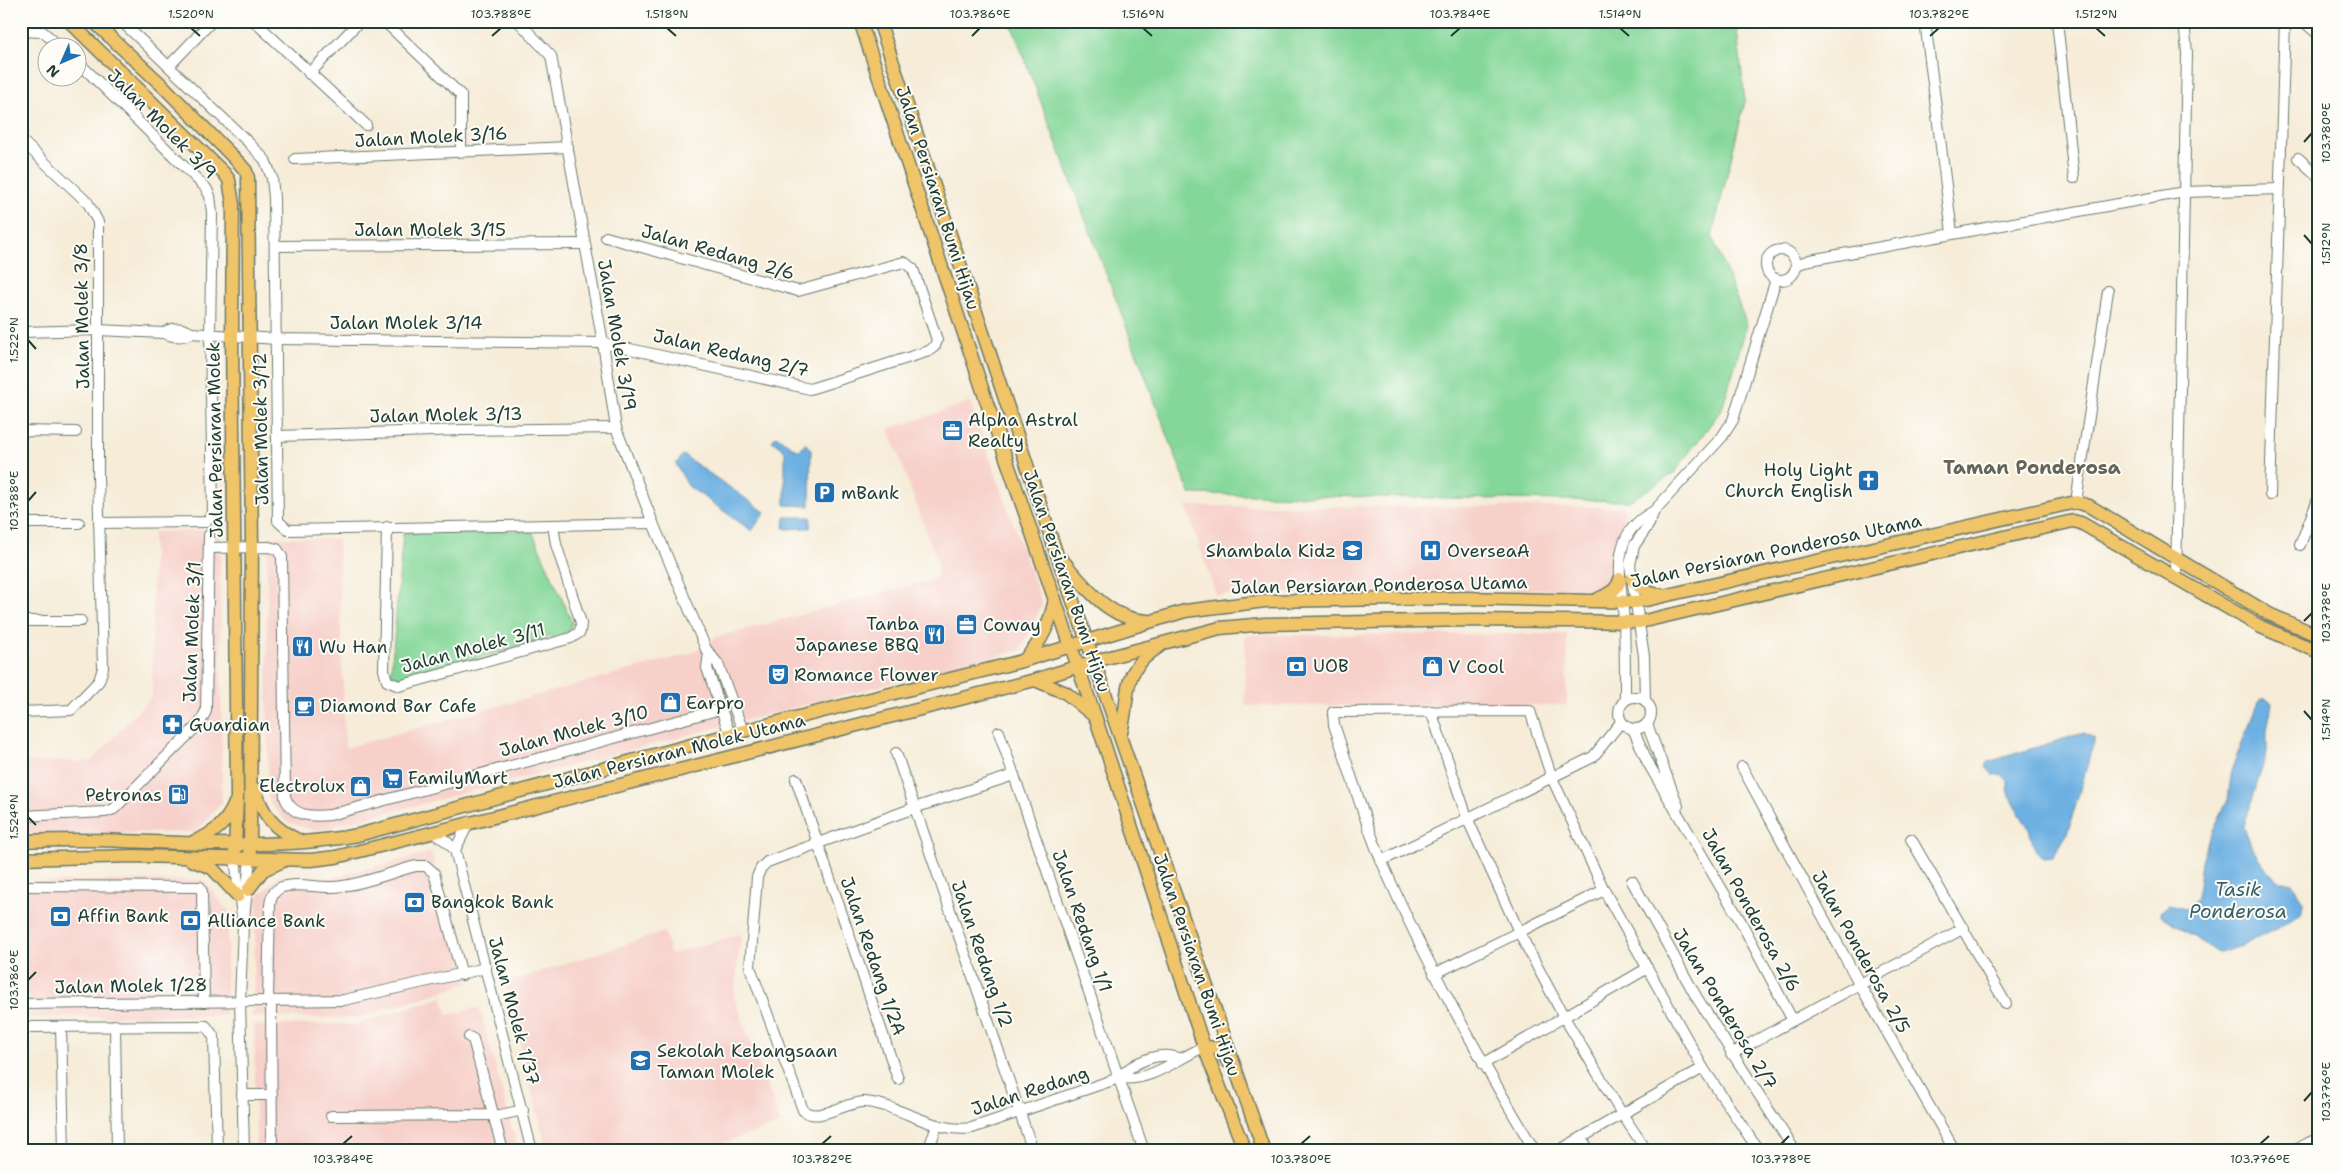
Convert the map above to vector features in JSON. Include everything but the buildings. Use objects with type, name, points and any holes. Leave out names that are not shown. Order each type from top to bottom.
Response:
[{"type":"main road","name":"Jalan Persiaran Molek","points":[[69,21],[224,173],[228,180],[233,204],[232,336],[237,796],[235,858]]},
{"type":"main road","name":"Jalan Persiaran Molek","points":[[93,21],[164,87],[246,171],[249,186],[252,548],[250,858]]},
{"type":"main road","name":"Jalan Persiaran Bumi Hijau","points":[[860,21],[950,292],[1072,647],[1204,1047],[1245,1151]]},
{"type":"main road","name":"Jalan Persiaran Bumi Hijau","points":[[879,21],[1057,555],[1121,733],[1264,1151]]},
{"type":"main road","points":[[912,173],[919,178],[927,175],[929,170]]},
{"type":"main road","points":[[950,292],[968,288]]},
{"type":"main road","points":[[2076,502],[2089,506],[2269,614],[2319,636]]},
{"type":"main road","name":"Jalan Persiaran Ponderosa Utama","points":[[1072,647],[1185,611],[1265,601],[1465,598],[1637,602],[2076,502]]},
{"type":"main road","name":"Jalan Persiaran Ponderosa Utama","points":[[1077,666],[1171,639],[1220,628],[1265,624],[1473,620],[1640,622],[2073,521],[2081,523],[2261,627],[2318,652]]},
{"type":"main road","points":[[1057,555],[1094,595],[1112,611],[1135,621],[1154,622]]},
{"type":"main road","points":[[1596,600],[1616,589],[1626,579],[1647,592],[1666,596]]},
{"type":"main road","points":[[1022,662],[1040,642],[1052,613],[1055,598]]},
{"type":"main road","points":[[1121,733],[1125,717],[1127,684],[1141,660],[1171,639]]},
{"type":"main road","name":"Jalan Persiaran Molek Utama","points":[[184,851],[236,843],[303,842],[358,835],[743,731],[1022,662],[1072,647]]},
{"type":"main road","name":"Jalan Persiaran Molek Utama","points":[[184,851],[235,858],[310,860],[336,857],[1035,680],[1077,666]]},
{"type":"main road","points":[[1035,680],[1066,693],[1083,705],[1096,719]]},
{"type":"main road","points":[[250,774],[258,802],[267,819],[280,832],[303,842]]},
{"type":"main road","points":[[21,858],[184,851],[216,830],[232,812],[237,796]]},
{"type":"main road","points":[[21,841],[124,841],[184,851],[212,868],[243,893],[263,870],[288,859]]},
{"type":"main road","points":[[1204,1047],[1216,1038],[1206,982]]},
{"type":"main road","points":[[1204,1047],[1219,1048],[1241,1087]]},
{"type":"street","name":"Jalan Molek 3/12","points":[[121,21],[170,65],[265,160],[272,178],[275,246],[278,521],[283,527],[288,530],[653,523]]},
{"type":"street","points":[[170,65],[212,21]]},
{"type":"street","points":[[254,21],[366,125]]},
{"type":"street","points":[[309,74],[360,21]]},
{"type":"street","points":[[384,21],[461,95],[461,151]]},
{"type":"street","name":"Jalan Molek 3/19","points":[[518,21],[551,56],[603,342],[616,428],[653,523],[709,653],[718,664],[743,731]]},
{"type":"street","points":[[1925,21],[1952,234]]},
{"type":"street","points":[[2057,21],[2074,178]]},
{"type":"street","points":[[2176,577],[2187,53],[2184,21]]},
{"type":"street","points":[[2270,495],[2285,21]]},
{"type":"street","points":[[2303,21],[2319,35]]},
{"type":"street","points":[[21,31],[43,32],[50,38]]},
{"type":"street","name":"Jalan Molek 3/9","points":[[88,72],[208,192],[212,213],[210,334],[213,514],[206,522],[99,523]]},
{"type":"street","name":"Jalan Molek 3/8","points":[[21,140],[88,203],[98,222],[99,523],[103,668],[100,681],[71,710],[21,712]]},
{"type":"street","name":"Jalan Molek 3/16","points":[[296,159],[568,147]]},
{"type":"street","points":[[2298,158],[2319,177]]},
{"type":"street","points":[[1796,265],[1792,256],[1788,253],[1774,253],[1767,260],[1766,265],[1769,274],[1776,279],[1784,280],[1791,276],[1796,265],[1810,260],[2184,192],[2279,189]]},
{"type":"street","name":"Jalan Redang 2/6","points":[[606,237],[798,291],[904,262],[913,269],[937,340],[935,346]]},
{"type":"street","name":"Jalan Molek 3/15","points":[[275,246],[584,244]]},
{"type":"street","points":[[1621,722],[1633,729],[1647,724],[1651,710],[1645,700],[1644,656],[1637,602],[1618,564],[1626,537],[1640,519],[1654,511],[1722,437],[1733,420],[1776,279]]},
{"type":"street","points":[[2076,502],[2108,291]]},
{"type":"street","name":"Jalan Molek 3/14","points":[[21,332],[97,330],[164,333],[169,329],[185,329],[191,333],[276,339],[603,342]]},
{"type":"street","name":"Jalan Redang 2/7","points":[[603,342],[810,389],[928,352],[935,346]]},
{"type":"street","name":"Jalan Molek 3/13","points":[[278,436],[463,430],[616,428]]},
{"type":"street","points":[[21,431],[76,432]]},
{"type":"street","points":[[2300,546],[2319,497]]},
{"type":"street","points":[[21,523],[79,523]]},
{"type":"street","name":"Jalan Molek 3/11","points":[[387,527],[384,670],[387,681],[399,686],[571,638],[580,632],[581,623],[556,544],[553,525]]},
{"type":"street","name":"Jalan Molek 3/1","points":[[21,816],[105,812],[114,809],[200,723],[206,711],[209,536]]},
{"type":"street","name":"Jalan Molek 3/10","points":[[210,548],[276,549],[282,557],[285,797],[287,804],[295,812],[304,815],[314,817],[330,815],[721,708]]},
{"type":"street","points":[[1625,700],[1622,602],[1626,579]]},
{"type":"street","points":[[21,621],[81,621]]},
{"type":"street","name":"Jalan Molek 3/19","points":[[709,653],[708,668],[730,735]]},
{"type":"street","points":[[1624,655],[1644,656]]},
{"type":"street","points":[[1381,860],[1468,820],[1593,757],[1621,722],[1619,708],[1625,700],[1634,696],[1645,700]]},
{"type":"street","points":[[1535,1151],[1483,1064],[1434,974],[1381,860],[1334,725],[1334,712],[1530,711],[1552,778],[1604,890],[1646,969],[1703,1068],[1760,1151]]},
{"type":"street","points":[[1431,712],[1468,820],[1519,932],[1564,1017],[1622,1114],[1647,1151]]},
{"type":"street","name":"Jalan Ponderosa 2/6","points":[[1647,724],[1665,767],[1681,817]]},
{"type":"street","name":"Jalan Ponderosa 2/6","points":[[1633,729],[1653,771],[1741,922],[1792,1019]]},
{"type":"street","name":"Jalan Redang 1/1","points":[[999,732],[1144,1151]]},
{"type":"street","points":[[1643,752],[1657,746]]},
{"type":"street","points":[[896,753],[914,808]]},
{"type":"street","points":[[1653,771],[1665,767]]},
{"type":"street","name":"Jalan Ponderosa 2/5","points":[[1742,767],[1860,985],[1955,1151]]},
{"type":"street","points":[[796,780],[818,843],[914,808],[1014,775]]},
{"type":"street","name":"Jalan Redang 1/2","points":[[914,808],[1033,1151]]},
{"type":"street","points":[[432,832],[455,850],[469,822]]},
{"type":"street","points":[[1912,839],[2006,1004]]},
{"type":"street","name":"Jalan Redang","points":[[818,843],[767,862],[756,877],[750,967],[800,1106],[806,1113],[814,1115],[863,1102],[906,1113],[937,1125],[957,1129],[972,1128],[1119,1078],[1127,1068],[1159,1056],[1168,1054],[1179,1058],[1204,1047]]},
{"type":"street","name":"Jalan Redang 1/2A","points":[[818,843],[898,1079]]},
{"type":"street","name":"Jalan Molek 1/37","points":[[455,850],[532,1151]]},
{"type":"street","name":"Jalan Persiaran Molek","points":[[235,858],[243,893]]},
{"type":"street","name":"Jalan Persiaran Molek","points":[[244,1151],[240,1000],[243,893],[250,858]]},
{"type":"street","points":[[272,1151],[270,905],[271,897],[275,891],[281,887],[294,885],[332,887],[353,884],[416,866],[426,866],[434,873],[462,975]]},
{"type":"street","name":"Jalan Ponderosa 2/7","points":[[1632,881],[1731,1054],[1795,1151]]},
{"type":"street","points":[[21,886],[200,887],[202,892],[204,1002]]},
{"type":"street","points":[[1434,974],[1604,890]]},
{"type":"street","points":[[1731,1054],[1792,1019],[1860,985],[1964,928]]},
{"type":"street","name":"Jalan Molek 1/28","points":[[21,1004],[344,1000],[462,975],[486,968]]},
{"type":"street","points":[[1483,1064],[1646,969]]},
{"type":"street","points":[[115,1025],[116,1151]]},
{"type":"street","points":[[61,1026],[64,1151]]},
{"type":"street","points":[[21,1027],[206,1026],[214,1037],[217,1151]]},
{"type":"street","points":[[469,1037],[473,1039],[503,1151]]},
{"type":"street","points":[[1558,1151],[1703,1068]]},
{"type":"street","points":[[242,1095],[272,1094]]},
{"type":"street","points":[[331,1116],[494,1115],[523,1110]]},
{"type":"street","points":[[928,1151],[937,1125]]},
{"type":"street","points":[[1581,1138],[1590,1151]]},
{"type":"street","points":[[2291,1151],[2319,1138]]},
{"type":"shaded area","points":[[970,402],[1042,604],[1021,650],[315,831],[287,822],[272,806],[268,796],[267,537],[338,539],[345,748],[692,653],[717,637],[935,579],[939,567],[889,429]]},
{"type":"shaded area","points":[[1186,506],[1624,507],[1625,512],[1620,536],[1612,554],[1614,581],[1609,588],[1216,595]]},
{"type":"shaded area","points":[[220,529],[222,802],[196,832],[21,834],[21,762],[92,761],[152,696],[153,532]]},
{"type":"shaded area","points":[[1567,634],[1567,705],[1245,706],[1245,635]]},
{"type":"shaded area","points":[[431,852],[468,983],[359,1018],[252,1017],[257,898],[278,877],[330,878]]},
{"type":"shaded area","points":[[203,880],[229,912],[225,1015],[21,1018],[21,882]]},
{"type":"shaded area","name":"Sekolah Kebangsaan Taman Molek","points":[[664,932],[671,954],[741,934],[734,997],[781,1124],[698,1151],[547,1151],[505,983]]},
{"type":"shaded area","points":[[443,997],[447,1015],[479,1007],[516,1142],[516,1151],[256,1151],[254,1025],[356,1024]]},
{"type":"green space","points":[[1010,21],[1736,21],[1745,101],[1712,236],[1747,325],[1722,409],[1673,474],[1629,501],[1190,494]]},
{"type":"green space","points":[[532,531],[572,622],[569,632],[402,680],[391,673],[403,533]]},
{"type":"water","points":[[776,436],[797,450],[800,450],[805,443],[811,450],[810,506],[785,505],[785,451],[772,441]]},
{"type":"water","points":[[683,455],[765,512],[752,531],[688,486],[676,464]]},
{"type":"water","points":[[785,517],[811,517],[810,528],[784,528]]},
{"type":"water","name":"Tasik Ponderosa","points":[[2261,699],[2266,699],[2272,703],[2267,731],[2267,752],[2244,826],[2252,848],[2268,872],[2281,881],[2292,884],[2303,901],[2303,906],[2300,913],[2275,930],[2248,943],[2218,953],[2161,915],[2161,912],[2170,905],[2186,909],[2197,899],[2202,862],[2208,840],[2228,800],[2232,768],[2258,702]]},
{"type":"water","points":[[2083,733],[2094,738],[2094,742],[2067,834],[2053,857],[2045,858],[2037,852],[2028,829],[2013,804],[2009,794],[2008,781],[2001,774],[1993,775],[1986,767],[1988,762]]},
{"type":"place","name":"Alpha Astral Realty","points":[[952,430]]},
{"type":"place","name":"Holy Light Church English","points":[[1869,480]]},
{"type":"place","name":"mBank","points":[[825,493]]},
{"type":"place","name":"Shambala Kidz","points":[[1352,551]]},
{"type":"place","name":"OverseaA","points":[[1431,551]]},
{"type":"place","name":"Coway","points":[[967,625]]},
{"type":"place","name":"Tanba Japanese BBQ","points":[[935,634]]},
{"type":"place","name":"Wu Han","points":[[303,647]]},
{"type":"place","name":"UOB","points":[[1297,666]]},
{"type":"place","name":"V Cool","points":[[1432,667]]},
{"type":"place","name":"Romance Flower","points":[[778,675]]},
{"type":"place","name":"Earpro","points":[[670,703]]},
{"type":"place","name":"Diamond Bar Cafe","points":[[304,706]]},
{"type":"place","name":"Guardian","points":[[173,725]]},
{"type":"place","name":"FamilyMart","points":[[392,778]]},
{"type":"place","name":"Electrolux","points":[[361,786]]},
{"type":"place","name":"Petronas","points":[[178,795]]},
{"type":"place","name":"Bangkok Bank","points":[[415,902]]},
{"type":"place","name":"Affin Bank","points":[[61,916]]},
{"type":"place","name":"Alliance Bank","points":[[191,921]]},
{"type":"place","name":"Sekolah Kebangsaan Taman Molek","points":[[641,1061]]},
{"type":"district","name":"Taman Ponderosa","points":[[2032,467]]}]
